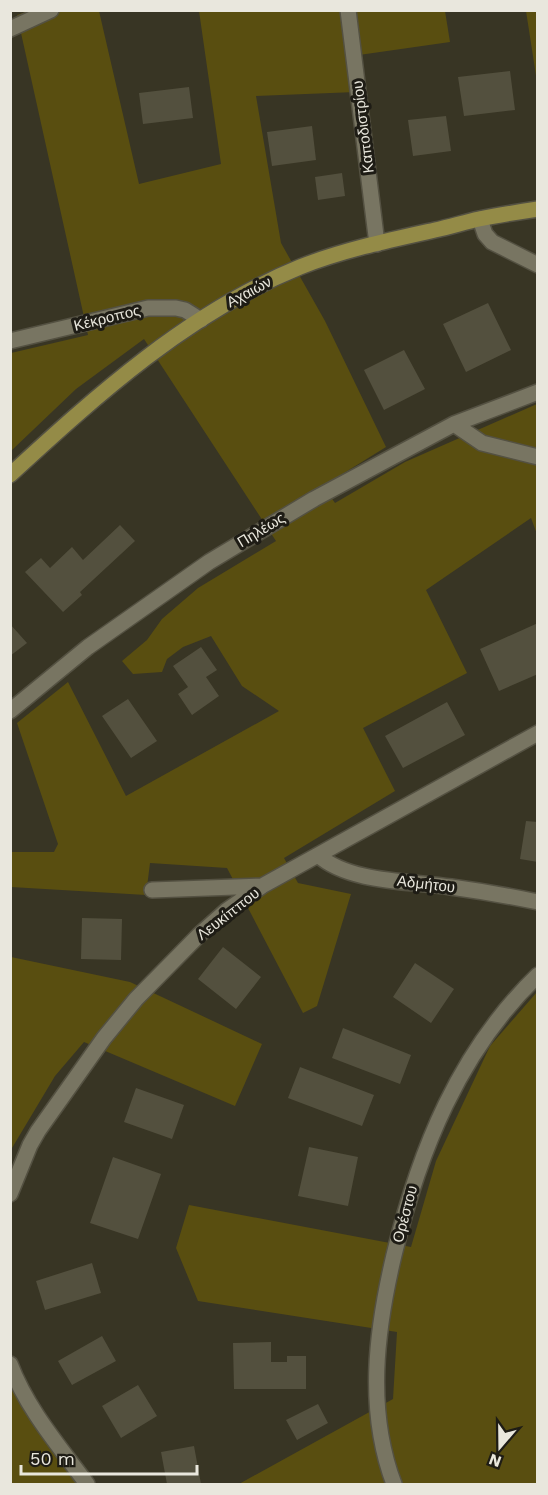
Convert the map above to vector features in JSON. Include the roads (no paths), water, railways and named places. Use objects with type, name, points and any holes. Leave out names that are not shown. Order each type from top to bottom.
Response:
[{"type":"main road","name":"Αχαιών","points":[[10,476],[92,402],[157,351],[241,295],[284,274],[330,257],[480,219],[537,209]]},
{"type":"street","points":[[10,29],[51,10]]},
{"type":"street","name":"Καποδιστρίου","points":[[348,10],[377,244]]},
{"type":"street","points":[[480,219],[484,234],[492,242],[537,265]]},
{"type":"street","name":"Κέκροπος","points":[[10,342],[148,308],[185,310],[201,320]]},
{"type":"street","name":"Πηλέως","points":[[10,711],[88,647],[209,562],[314,499],[453,424],[537,392]]},
{"type":"street","points":[[453,424],[482,443],[537,457]]},
{"type":"street","name":"Λευκίππου","points":[[10,1194],[30,1145],[45,1118],[104,1038],[136,999],[226,911],[262,886],[537,733]]},
{"type":"street","name":"Αδμήτου","points":[[318,855],[330,865],[357,875],[490,892],[537,902]]},
{"type":"street","points":[[152,890],[262,886]]},
{"type":"street","name":"Ορέστου","points":[[394,1485],[380,1434],[376,1372],[384,1302],[411,1190],[433,1130],[470,1060],[499,1018],[537,975]]},
{"type":"street","points":[[10,1364],[29,1403],[87,1485]]}]
